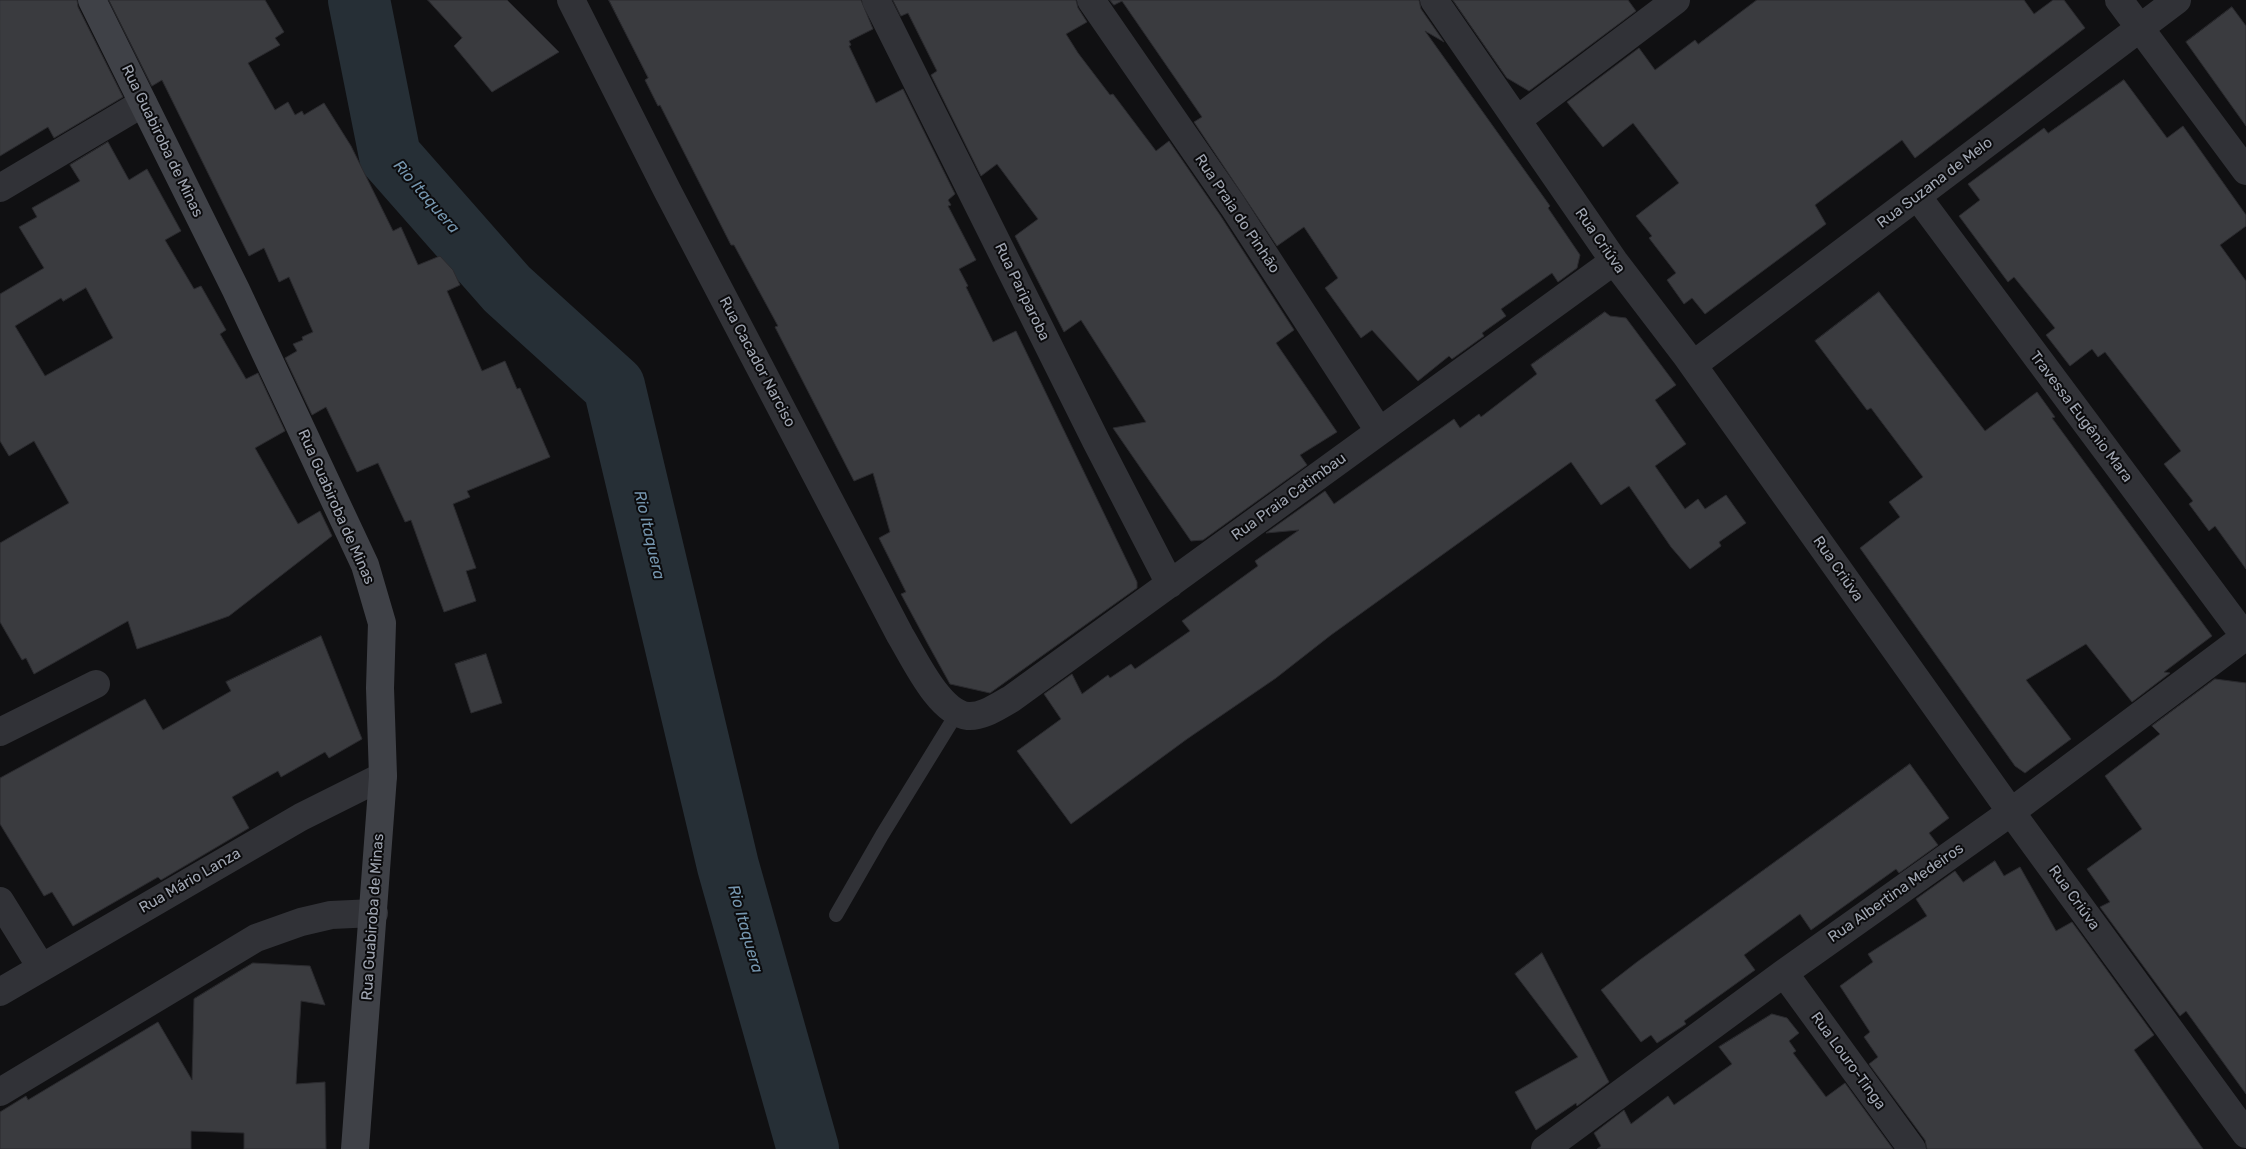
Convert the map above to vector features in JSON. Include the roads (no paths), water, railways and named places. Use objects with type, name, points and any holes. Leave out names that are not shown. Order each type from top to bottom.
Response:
[{"type":"street","name":"Rua Guabiroba de Minas","points":[[92,0],[236,290],[365,565],[382,623],[380,688],[383,776],[355,1149]]},
{"type":"street","name":"Rua Cacador Narciso","points":[[571,0],[672,199],[900,635],[937,695],[946,706],[957,713]]},
{"type":"street","name":"Rua Pariparoba","points":[[876,0],[1096,441],[1170,584]]},
{"type":"street","name":"Rua Praia do Pinhão","points":[[1091,0],[1233,206],[1379,431]]},
{"type":"street","name":"Rua Criúva","points":[[1434,0],[1614,261],[1693,365],[2011,812],[2246,1134]]},
{"type":"street","points":[[1517,120],[1676,0]]},
{"type":"street","points":[[2119,0],[2246,171]]},
{"type":"street","name":"Rua Suzana de Melo","points":[[1693,365],[2177,0]]},
{"type":"street","points":[[0,188],[143,103]]},
{"type":"street","name":"Travessa Eugênio Mara","points":[[1917,196],[2246,637]]},
{"type":"street","name":"Rua Praia Catimbau","points":[[957,713],[969,716],[983,714],[1011,699],[1614,261]]},
{"type":"street","name":"Rua Albertina Medeiros","points":[[1552,1147],[1784,973],[2011,812],[2246,637]]},
{"type":"street","points":[[0,732],[96,684]]},
{"type":"street","name":"Rua Mário Lanza","points":[[0,992],[301,817],[383,776]]},
{"type":"street","points":[[0,901],[41,967]]},
{"type":"street","points":[[0,1092],[256,938],[301,922],[331,915],[374,913]]},
{"type":"street","name":"Rua Louro-Tinga","points":[[1784,973],[1912,1149]]},
{"type":"lane","points":[[836,915],[882,835],[957,713]]},
{"type":"waterway","name":"Rio Itaquera","points":[[359,0],[390,156],[507,289],[614,386],[728,866],[808,1149]]}]
